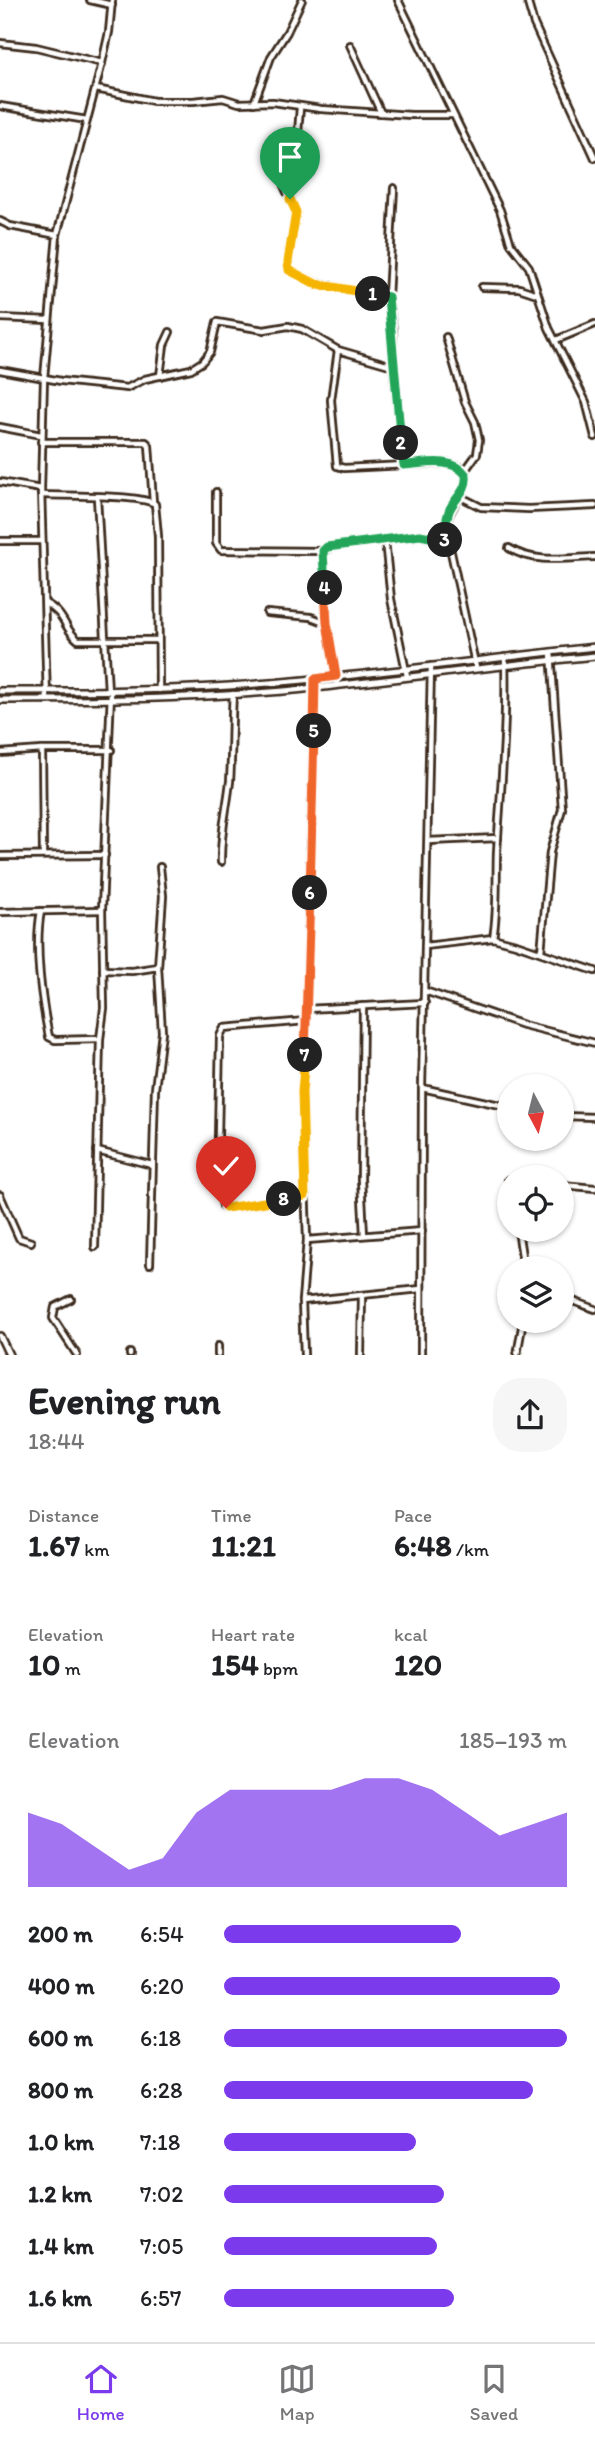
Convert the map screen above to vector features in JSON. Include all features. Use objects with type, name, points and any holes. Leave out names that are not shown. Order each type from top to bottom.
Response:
[{"type":"street","points":[[47,700],[41,492],[44,378],[57,235],[96,89],[112,3],[90,0]]},
{"type":"street","points":[[254,103],[271,57],[287,32],[302,0]]},
{"type":"street","points":[[398,0],[500,210],[511,244],[529,267],[546,321],[586,402],[595,437]]},
{"type":"street","points":[[527,0],[534,24],[595,158]]},
{"type":"street","points":[[0,43],[36,47],[102,63]]},
{"type":"street","points":[[350,45],[381,113]]},
{"type":"street","points":[[96,89],[154,101],[223,98],[300,107],[452,115]]},
{"type":"street","points":[[0,106],[87,120]]},
{"type":"street","points":[[300,107],[296,159],[285,188],[296,212],[289,270],[316,284],[388,297]]},
{"type":"street","points":[[394,188],[388,297],[404,465]]},
{"type":"street","points":[[0,221],[10,226],[57,235]]},
{"type":"street","points":[[482,287],[519,288],[537,294]]},
{"type":"street","points":[[0,318],[50,320]]},
{"type":"street","points":[[0,370],[122,388],[145,379],[191,369],[202,362],[211,352],[217,321],[264,330],[288,326],[302,329],[339,352],[393,366]]},
{"type":"street","points":[[556,340],[595,324]]},
{"type":"street","points":[[160,376],[164,345],[170,332]]},
{"type":"street","points":[[446,337],[479,440],[477,454],[464,472]]},
{"type":"street","points":[[339,352],[331,400],[336,464],[344,468],[448,463],[460,467],[464,472],[466,481],[449,510],[446,525],[447,541],[476,668]]},
{"type":"street","points":[[0,426],[41,435]]},
{"type":"street","points":[[41,442],[146,442],[149,445],[158,536],[159,690]]},
{"type":"street","points":[[0,482],[41,492],[153,502]]},
{"type":"street","points":[[216,492],[216,545],[221,550],[323,551],[334,545],[420,535],[447,541]]},
{"type":"street","points":[[95,1247],[100,1039],[104,1008],[102,910],[111,750],[111,701],[104,640],[97,496]]},
{"type":"street","points":[[459,496],[481,507],[529,509],[595,506]]},
{"type":"street","points":[[385,540],[391,599],[407,676]]},
{"type":"street","points":[[0,541],[42,541]]},
{"type":"street","points":[[509,548],[523,556],[534,558],[595,557]]},
{"type":"street","points":[[323,551],[327,623],[337,684]]},
{"type":"street","points":[[44,603],[64,617],[74,638],[78,640],[158,640]]},
{"type":"street","points":[[267,613],[311,617],[327,623]]},
{"type":"street","points":[[0,691],[109,692],[315,679],[595,647]]},
{"type":"street","points":[[541,952],[550,852],[562,810],[551,652]]},
{"type":"street","points":[[0,700],[111,701],[315,688],[595,656]]},
{"type":"street","points":[[492,938],[496,920],[505,657]]},
{"type":"street","points":[[421,1355],[422,1088],[431,666]]},
{"type":"street","points":[[304,1355],[302,1301],[307,1240],[302,1092],[315,679]]},
{"type":"street","points":[[221,862],[220,833],[230,780],[233,694]]},
{"type":"street","points":[[42,750],[43,854]]},
{"type":"street","points":[[0,753],[111,750]]},
{"type":"street","points":[[428,841],[498,838]]},
{"type":"street","points":[[0,856],[105,855]]},
{"type":"street","points":[[150,1264],[155,1089],[162,1032],[158,967],[163,896],[160,867]]},
{"type":"street","points":[[0,912],[102,910]]},
{"type":"street","points":[[41,911],[38,934],[44,1012],[49,1037],[55,1040],[100,1039]]},
{"type":"street","points":[[425,946],[492,938],[595,971]]},
{"type":"street","points":[[103,970],[132,971],[158,967]]},
{"type":"street","points":[[425,991],[523,1025],[595,1043]]},
{"type":"street","points":[[306,1009],[425,1003]]},
{"type":"street","points":[[363,1006],[361,1179],[364,1235]]},
{"type":"street","points":[[305,1196],[224,1207],[220,1186],[218,1136],[221,1031],[228,1027],[306,1021]]},
{"type":"street","points":[[422,1088],[497,1104]]},
{"type":"street","points":[[574,1116],[595,1117]]},
{"type":"street","points":[[97,1151],[152,1165]]},
{"type":"street","points":[[574,1186],[595,1188]]},
{"type":"street","points":[[0,1195],[19,1238],[31,1242]]},
{"type":"street","points":[[307,1240],[422,1231]]},
{"type":"street","points":[[302,1301],[421,1289]]},
{"type":"street","points":[[361,1355],[362,1295]]},
{"type":"street","points":[[71,1299],[55,1307],[53,1318],[77,1355]]},
{"type":"street","points":[[574,1301],[595,1309]]},
{"type":"street","points":[[517,1355],[521,1333]]},
{"type":"street","points":[[0,1336],[9,1355]]},
{"type":"street","points":[[218,1346],[218,1355]]},
{"type":"route","points":[[226,1208],[305,1196],[302,1092],[315,679],[336,676],[327,623],[323,551],[334,545],[420,535],[447,541],[449,510],[465,487],[466,481],[464,472],[454,464],[404,465],[388,297],[316,284],[289,270],[296,212],[290,199]]}]
